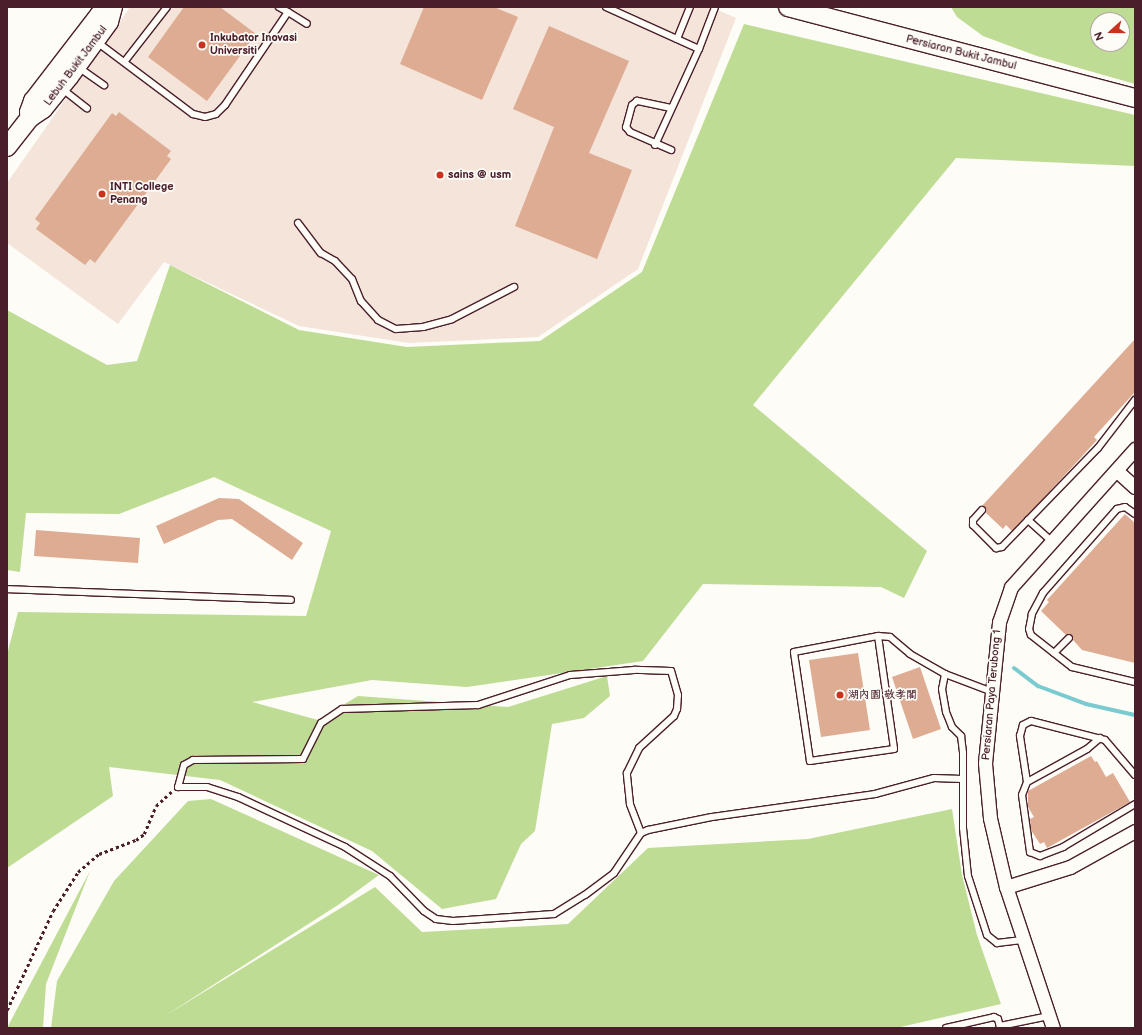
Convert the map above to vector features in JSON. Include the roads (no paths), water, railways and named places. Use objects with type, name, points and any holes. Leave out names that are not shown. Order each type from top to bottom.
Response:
[{"type":"street","name":"Lebuh Bukit Jambul","points":[[30,118],[29,112],[34,101],[100,14],[109,7]]},
{"type":"street","name":"Lebuh Bukit Jambul","points":[[7,147],[30,118],[44,109],[61,88],[109,22],[113,7]]},
{"type":"street","name":"Persiaran Bukit Jambul","points":[[788,7],[1135,98]]},
{"type":"street","name":"Persiaran Paya Terubong 1","points":[[1051,1022],[1022,940],[1006,887],[990,818],[985,763],[990,691],[1004,603],[1011,588],[1051,541],[1117,471],[1135,449]]},
{"type":"street","points":[[1117,471],[1135,487]]},
{"type":"street","points":[[1006,887],[1070,867],[1135,832]]},
{"type":"lane","points":[[125,61],[167,7]]},
{"type":"lane","points":[[279,7],[307,24]]},
{"type":"lane","points":[[606,7],[699,49]]},
{"type":"lane","points":[[676,39],[690,7]]},
{"type":"lane","points":[[655,145],[699,49],[715,7]]},
{"type":"lane","points":[[96,41],[125,61],[193,114],[205,117],[216,114],[225,106],[288,12]]},
{"type":"lane","points":[[77,66],[104,85]]},
{"type":"lane","points":[[61,88],[87,108]]},
{"type":"lane","points":[[671,108],[637,101],[632,105],[626,127],[630,132],[655,145],[671,150]]},
{"type":"lane","points":[[298,223],[321,253],[335,261],[352,279],[361,301],[378,320],[396,329],[423,327],[452,319],[514,286]]},
{"type":"lane","points":[[982,510],[973,520],[972,525],[996,548],[1002,547],[1098,448],[1135,400]]},
{"type":"lane","points":[[1135,514],[1125,507],[1117,509],[1043,593],[1032,614],[1029,632],[1076,669],[1135,682]]},
{"type":"lane","points":[[1028,520],[1051,541]]},
{"type":"lane","points":[[7,589],[291,600]]},
{"type":"lane","points":[[878,636],[894,749],[810,761],[794,652],[878,636],[890,637],[910,654],[945,674],[990,691]]},
{"type":"lane","points":[[1054,653],[1069,638]]},
{"type":"lane","points":[[641,833],[630,804],[627,773],[630,762],[639,748],[674,716],[677,709],[678,695],[671,671],[634,670],[570,675],[478,705],[342,709],[321,723],[303,760],[193,760],[184,765],[178,787],[207,787],[238,797],[345,847],[390,876],[430,915],[436,919],[453,921],[554,914],[585,895],[614,872],[641,833],[712,817],[875,794],[934,778],[962,779]]},
{"type":"lane","points":[[945,674],[942,689],[946,712],[952,727],[961,736],[963,828],[968,876],[987,935],[997,943],[1022,940]]},
{"type":"lane","points":[[1135,775],[1110,744],[1100,738],[1031,721],[1026,722],[1020,736],[1027,782],[1022,796],[1028,848],[1036,857],[1063,847],[1135,804]]},
{"type":"lane","points":[[1027,782],[1087,749],[1100,738]]},
{"type":"lane","points":[[946,1028],[994,1017],[998,1019],[1000,1027],[1051,1022]]},
{"type":"waterway","points":[[1014,668],[1038,686],[1086,704],[1135,715]]},
{"type":"place","name":"Inkubator Inovasi Universiti","points":[[202,45]]},
{"type":"place","name":"sains @ usm","points":[[440,175]]},
{"type":"place","name":"INTI College Penang","points":[[102,194]]},
{"type":"place","name":"湖內園 敬孝閣","points":[[840,695]]}]
